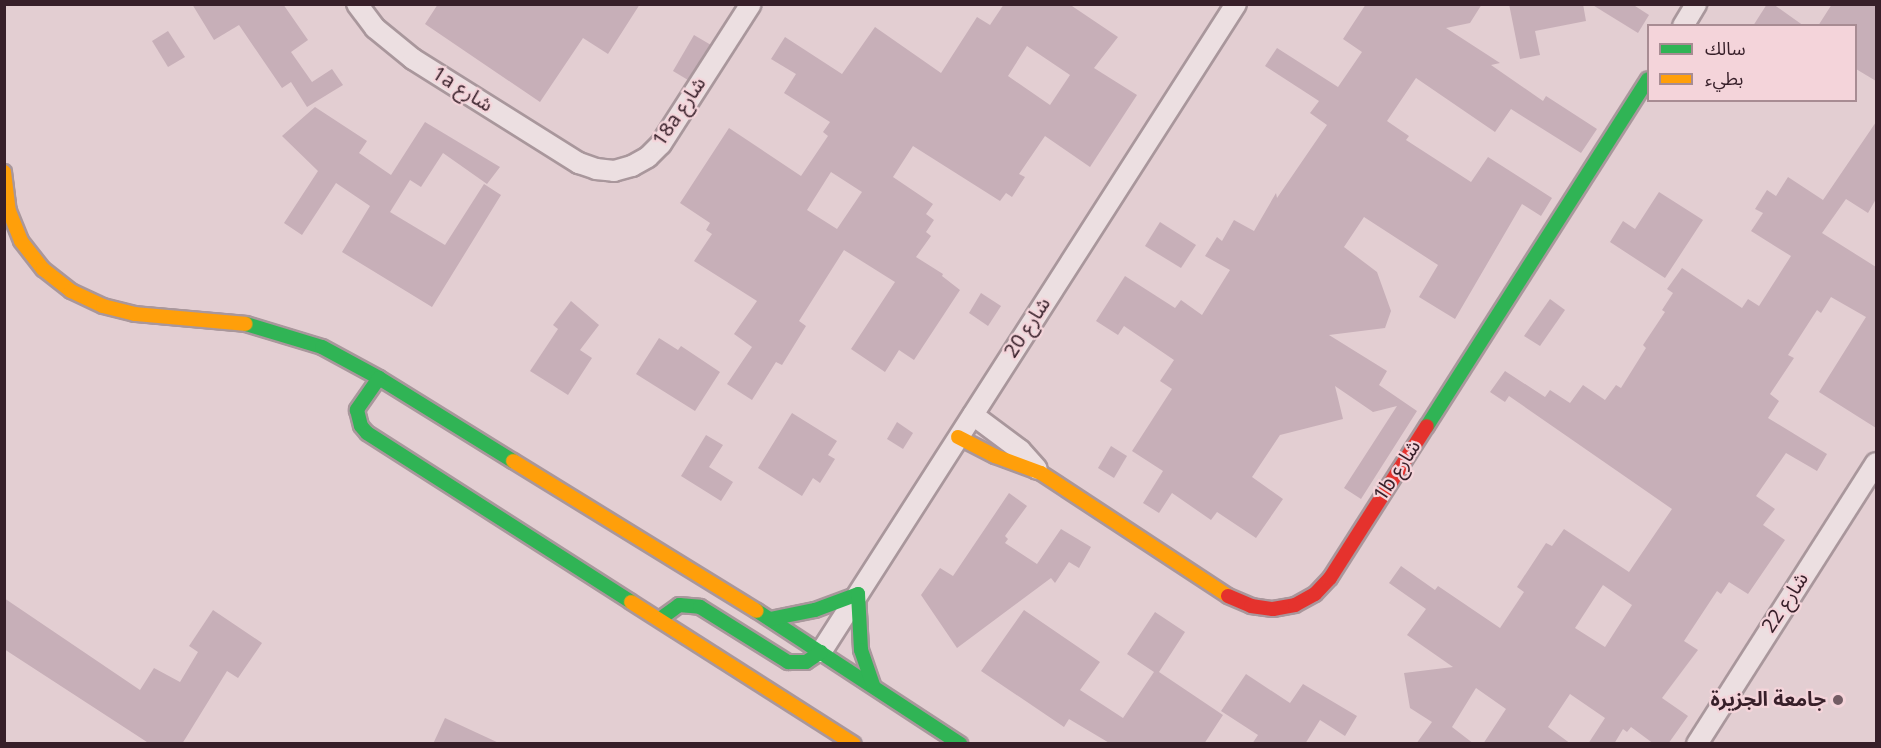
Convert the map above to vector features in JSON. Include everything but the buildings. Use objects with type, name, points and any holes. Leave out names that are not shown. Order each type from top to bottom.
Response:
[{"type":"street","name":"1a شارع","points":[[357,4],[375,28],[404,53],[579,163]]},
{"type":"street","name":"18a شارع","points":[[579,163],[596,170],[614,171],[632,166],[648,157],[661,144],[751,4]]},
{"type":"street","name":"شارع 20","points":[[821,652],[1236,4]]},
{"type":"street","points":[[1684,24],[1696,4]]},
{"type":"street","name":"1b شارع","points":[[958,437],[996,456],[1041,473],[1231,598],[1251,606],[1273,609],[1295,605],[1314,594],[1330,578],[1647,82]]},
{"type":"street","points":[[4,172],[9,211],[21,241],[43,269],[71,291],[103,306],[135,314],[233,322],[290,334],[322,347],[379,378],[770,619],[960,744]]},
{"type":"street","points":[[379,378],[357,410],[358,418],[367,433],[854,744]]},
{"type":"street","name":"1b شارع","points":[[973,414],[1020,450],[1041,473]]},
{"type":"street","name":"شارع 22","points":[[1697,744],[1876,463]]},
{"type":"street","points":[[770,619],[815,610],[858,594],[861,651],[873,685]]},
{"type":"street","points":[[660,619],[679,605],[700,607],[788,662],[806,662],[821,652]]},
{"type":"traffic: fast","points":[[1427,426],[1647,81]]},
{"type":"traffic: fast","points":[[246,324],[322,347],[379,378],[513,461]]},
{"type":"traffic: fast","points":[[379,378],[357,410],[361,426],[367,433],[631,602]]},
{"type":"traffic: fast","points":[[770,619],[815,610],[858,594],[861,650],[873,685]]},
{"type":"traffic: fast","points":[[660,619],[679,605],[700,607],[788,662],[806,662],[821,652]]},
{"type":"traffic: fast","points":[[757,611],[960,744]]},
{"type":"traffic: slow","points":[[4,172],[9,211],[21,241],[43,269],[71,291],[103,306],[135,314],[246,324]]},
{"type":"traffic: slow","points":[[958,437],[995,456],[1041,473],[1228,596]]},
{"type":"traffic: slow","points":[[513,461],[757,611]]},
{"type":"traffic: slow","points":[[631,602],[854,744]]},
{"type":"traffic: jam","points":[[1228,596],[1251,606],[1273,609],[1295,605],[1315,594],[1330,578],[1427,426]]},
{"type":"place","name":"جامعة الجزيرة","points":[[1838,700]]}]
